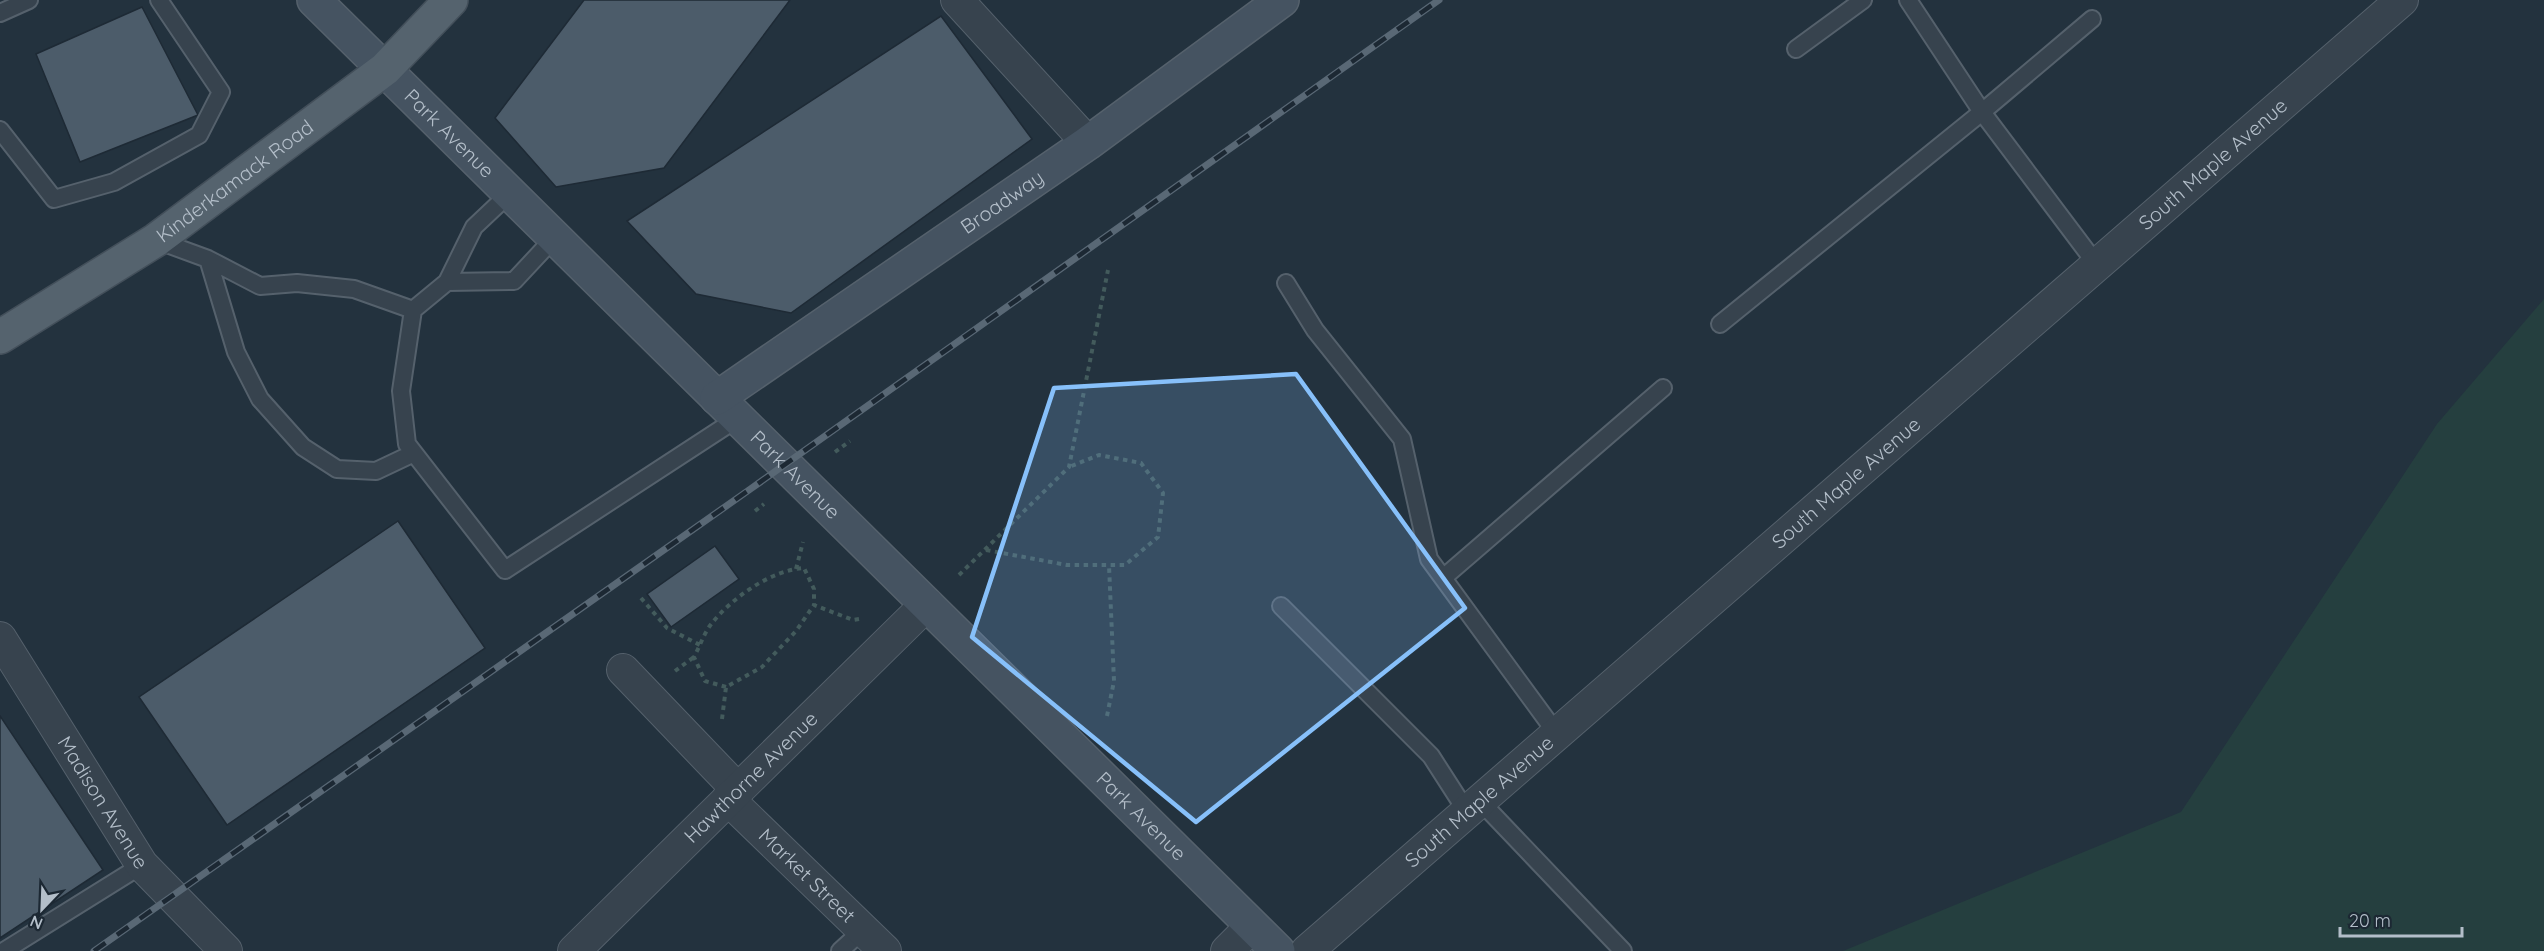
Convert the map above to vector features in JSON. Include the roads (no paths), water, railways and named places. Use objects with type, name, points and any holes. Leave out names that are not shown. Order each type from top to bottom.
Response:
[{"type":"main road","name":"Kinderkamack Road","points":[[0,337],[156,240],[385,69],[451,0]]},
{"type":"street","name":"Park Avenue","points":[[314,0],[1278,951]]},
{"type":"street","points":[[957,0],[1088,143]]},
{"type":"street","name":"Broadway","points":[[727,408],[1282,0]]},
{"type":"street","name":"South Maple Avenue","points":[[1307,951],[2097,265],[2386,5]]},
{"type":"street","name":"Hawthorne Avenue","points":[[574,951],[927,604]]},
{"type":"street","name":"Madison Avenue","points":[[0,638],[142,865],[226,951]]},
{"type":"street","name":"Market Street","points":[[623,670],[733,795],[874,941]]},
{"type":"street","points":[[1227,951],[1252,926]]},
{"type":"lane","points":[[0,13],[29,0]]},
{"type":"lane","points":[[0,130],[54,199],[114,182],[199,135],[221,92],[159,0]]},
{"type":"lane","points":[[1797,49],[1863,0]]},
{"type":"lane","points":[[1908,0],[1982,112],[2097,265]]},
{"type":"lane","points":[[1720,324],[1982,112],[2092,19]]},
{"type":"lane","points":[[510,193],[474,227],[447,282],[413,310],[401,392],[407,444],[505,570],[727,408]]},
{"type":"lane","points":[[447,282],[514,281],[555,237]]},
{"type":"lane","points":[[156,240],[208,259],[260,286],[297,283],[354,289],[413,310]]},
{"type":"lane","points":[[208,259],[236,352],[255,390],[260,399],[303,447],[337,469],[376,471],[414,453]]},
{"type":"lane","points":[[1286,283],[1315,330],[1402,439],[1429,559],[1557,734]]},
{"type":"lane","points":[[1443,578],[1663,388]]},
{"type":"lane","points":[[1281,606],[1431,756],[1473,807],[1623,951]]},
{"type":"lane","points":[[4,951],[142,865]]},
{"type":"lane","points":[[840,951],[874,941]]},
{"type":"railway","points":[[94,951],[1439,0]]}]
